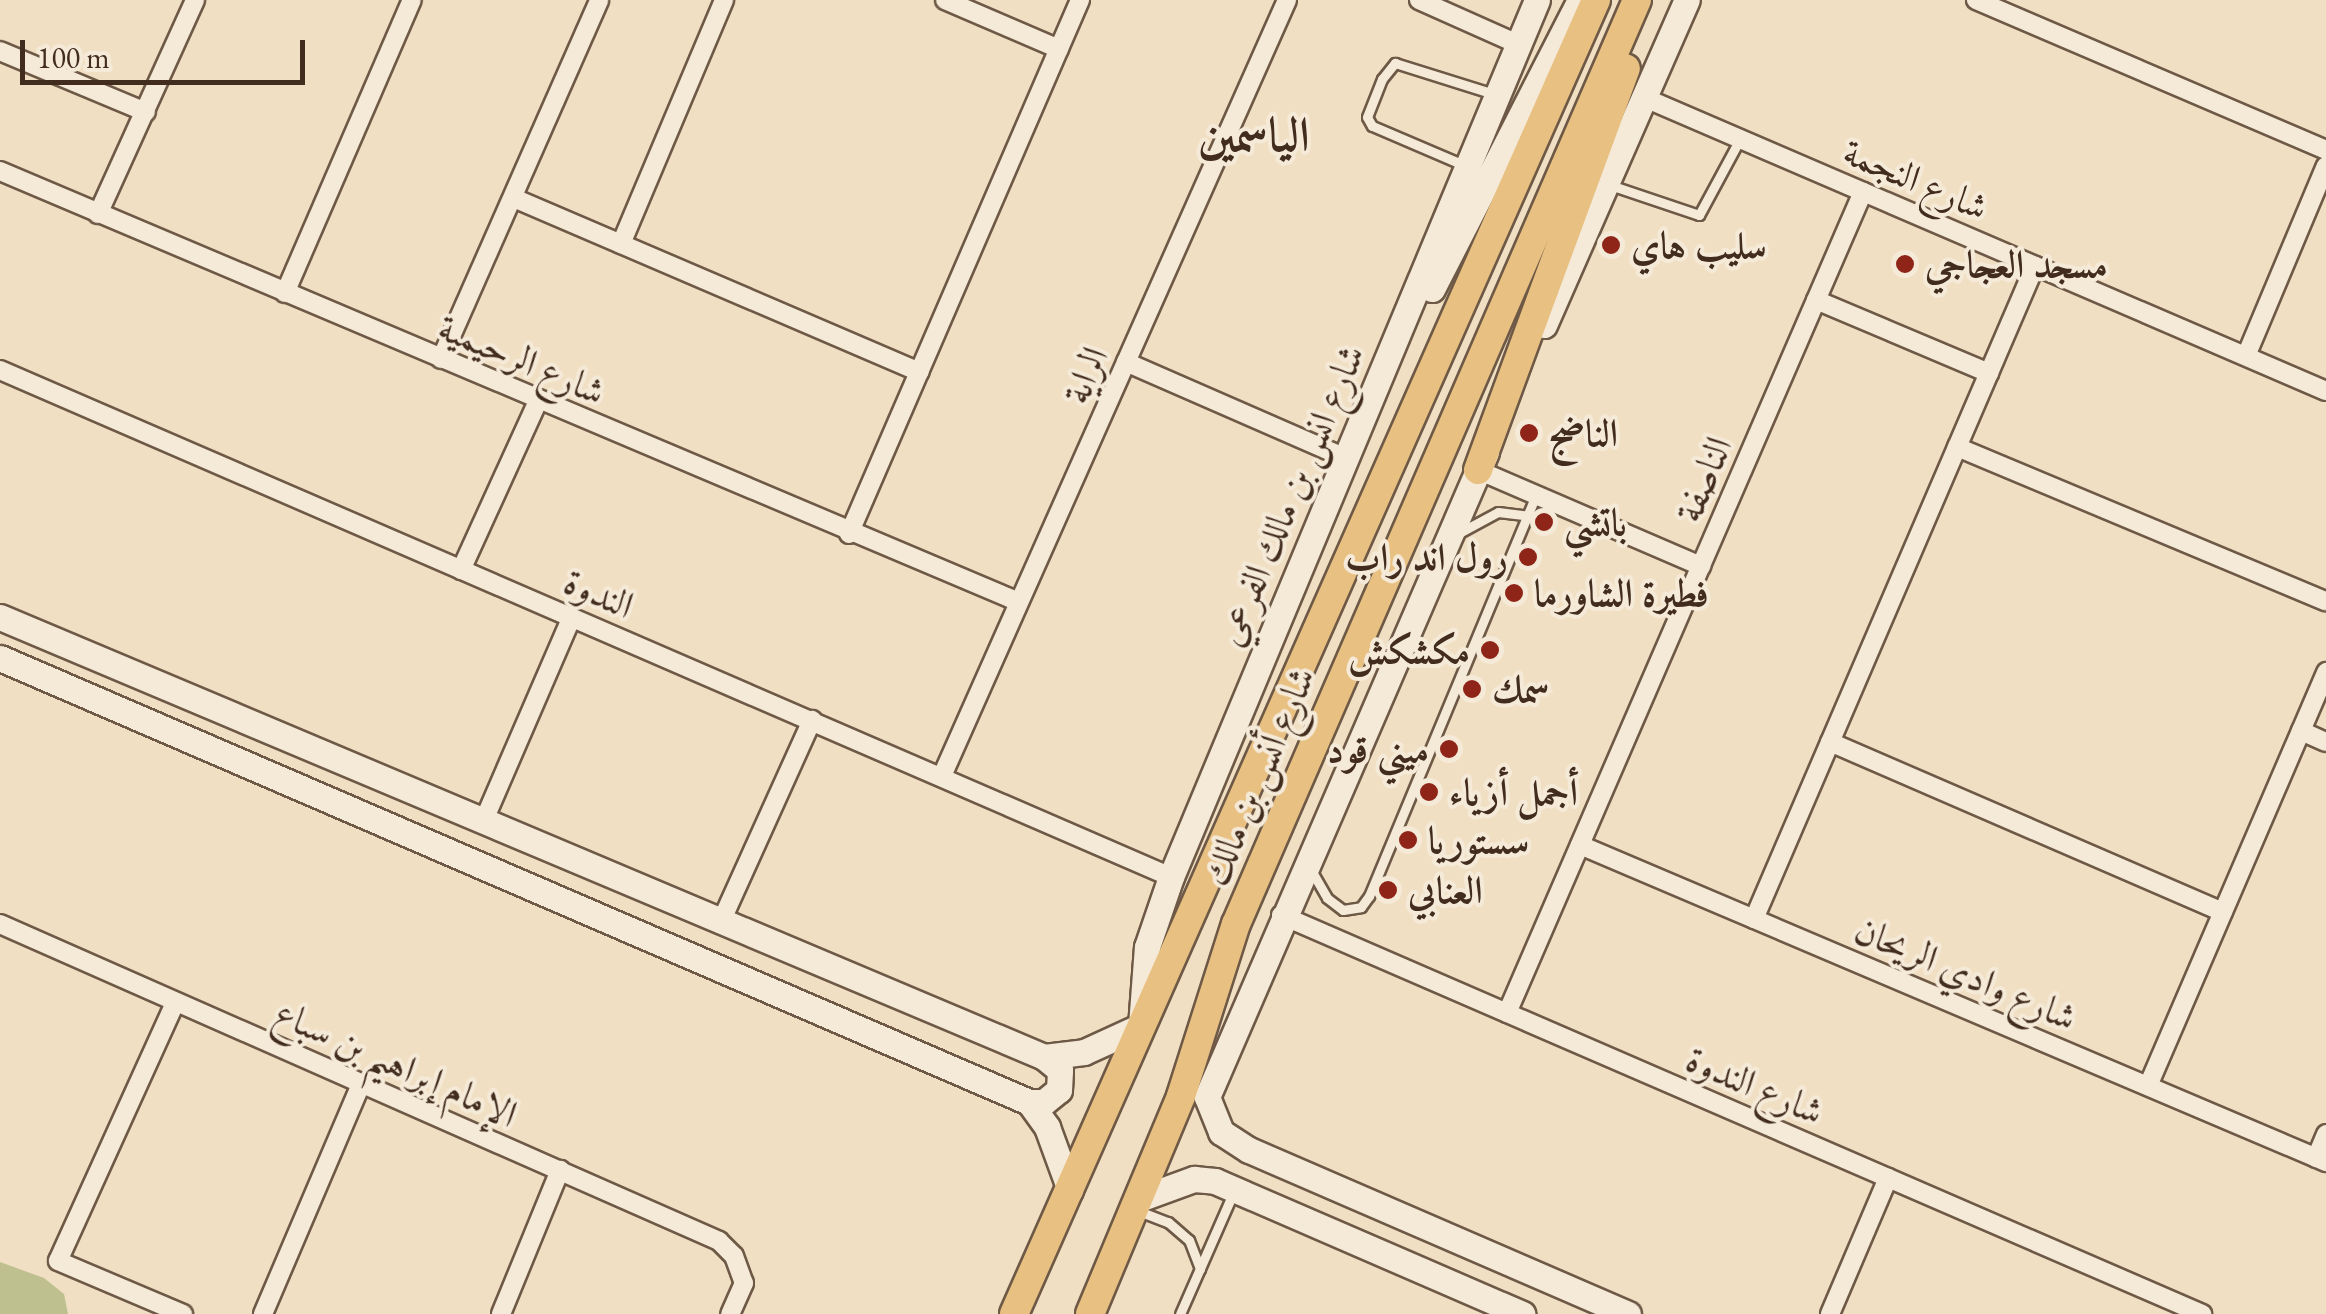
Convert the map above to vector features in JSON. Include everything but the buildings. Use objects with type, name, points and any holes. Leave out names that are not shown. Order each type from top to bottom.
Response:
[{"type":"main road","points":[[1014,1314],[1596,0]]},
{"type":"main road","name":"شارع أنس بن مالك","points":[[1090,1314],[1180,1096],[1236,924],[1636,0]]},
{"type":"main road","points":[[1478,470],[1650,0]]},
{"type":"street","points":[[98,214],[195,0]]},
{"type":"street","points":[[285,294],[412,0]]},
{"type":"street","points":[[440,359],[516,199],[597,4],[578,0]]},
{"type":"street","points":[[621,244],[724,0]]},
{"type":"street","points":[[946,0],[1059,49]]},
{"type":"street","points":[[849,534],[1080,0]]},
{"type":"street","name":"الراية","points":[[942,776],[1288,0]]},
{"type":"street","points":[[1419,0],[1518,44]]},
{"type":"street","name":"شارع انس بن مالك الفرعي","points":[[1141,1026],[1147,948],[1171,878],[1537,0]]},
{"type":"street","points":[[1126,362],[1346,458],[1580,0]]},
{"type":"street","points":[[1628,1314],[1249,1150],[1221,1132],[1207,1097],[1305,859],[1454,535],[1478,470],[1688,0]]},
{"type":"street","points":[[1976,0],[2326,150]]},
{"type":"street","points":[[0,51],[146,112]]},
{"type":"street","name":"شارع النجمة","points":[[1645,98],[2326,391]]},
{"type":"street","points":[[2246,356],[2326,166]]},
{"type":"street","name":"شارع الرحيمية","points":[[0,171],[849,534],[1019,602]]},
{"type":"street","name":"الناصفة","points":[[1507,1013],[1863,192]]},
{"type":"street","points":[[516,199],[920,372]]},
{"type":"street","points":[[1754,919],[2035,266]]},
{"type":"street","points":[[1816,300],[1989,373]]},
{"type":"street","name":"الندوة","points":[[0,370],[1171,878]]},
{"type":"street","points":[[461,570],[538,401]]},
{"type":"street","points":[[1957,447],[2326,601]]},
{"type":"street","points":[[1478,470],[1701,566]]},
{"type":"street","points":[[0,616],[299,746],[484,820],[720,924],[1044,1058],[1060,1070],[1059,1090],[1044,1102],[1029,1102],[283,784],[0,658]]},
{"type":"street","points":[[484,820],[572,617]]},
{"type":"street","points":[[2148,1086],[2326,672]]},
{"type":"street","points":[[720,924],[812,720]]},
{"type":"street","points":[[2301,731],[2326,742]]},
{"type":"street","points":[[1830,742],[2223,912]]},
{"type":"street","points":[[283,784],[303,765],[299,746]]},
{"type":"street","points":[[334,805],[324,783],[334,771],[353,767]]},
{"type":"street","name":"شارع وادي الريحان","points":[[1580,845],[2321,1160]]},
{"type":"street","points":[[1180,1096],[1305,859]]},
{"type":"street","name":"شارع الندوة","points":[[1281,915],[2202,1314]]},
{"type":"street","name":"الإمام إبراهيم بن سباع","points":[[0,924],[720,1241],[734,1256],[744,1283],[730,1314]]},
{"type":"street","points":[[175,1002],[58,1261],[183,1314]]},
{"type":"street","points":[[1044,1058],[1066,1058],[1141,1026]]},
{"type":"street","points":[[263,1314],[361,1084]]},
{"type":"street","points":[[1029,1102],[1047,1127],[1070,1190]]},
{"type":"street","points":[[2321,1160],[2326,1134]]},
{"type":"street","points":[[500,1314],[560,1170]]},
{"type":"street","points":[[1830,1314],[1888,1178]]},
{"type":"street","points":[[1137,1204],[1194,1179],[1235,1188],[1523,1314]]},
{"type":"lane","points":[[1467,167],[1372,126],[1367,116],[1382,79],[1395,63],[1497,95]]},
{"type":"lane","points":[[1608,184],[1694,217],[1740,139]]},
{"type":"lane","points":[[1305,859],[1334,905],[1352,911],[1369,896],[1536,495]]},
{"type":"lane","points":[[1454,535],[1498,512],[1530,516]]},
{"type":"lane","points":[[1180,1314],[1235,1188]]},
{"type":"lane","points":[[1137,1204],[1189,1240],[1200,1269]]},
{"type":"green space","points":[[0,1262],[44,1278],[64,1294],[68,1314],[0,1314]]},
{"type":"place","name":"سليب هاي","points":[[1611,245]]},
{"type":"place","name":"مسجد العجاجي","points":[[1905,264]]},
{"type":"place","name":"الناضج","points":[[1529,433]]},
{"type":"place","name":"باتشي","points":[[1544,522]]},
{"type":"place","name":"رول اند راب","points":[[1528,557]]},
{"type":"place","name":"فطيرة الشاورما","points":[[1514,593]]},
{"type":"place","name":"مكشكش","points":[[1490,650]]},
{"type":"place","name":"سمك","points":[[1472,689]]},
{"type":"place","name":"ميني قود","points":[[1449,749]]},
{"type":"place","name":"أجمل أزياء","points":[[1429,792]]},
{"type":"place","name":"سستوريا","points":[[1408,840]]},
{"type":"place","name":"العنابي","points":[[1388,890]]},
{"type":"district","name":"الياسمين","points":[[1254,135]]}]
